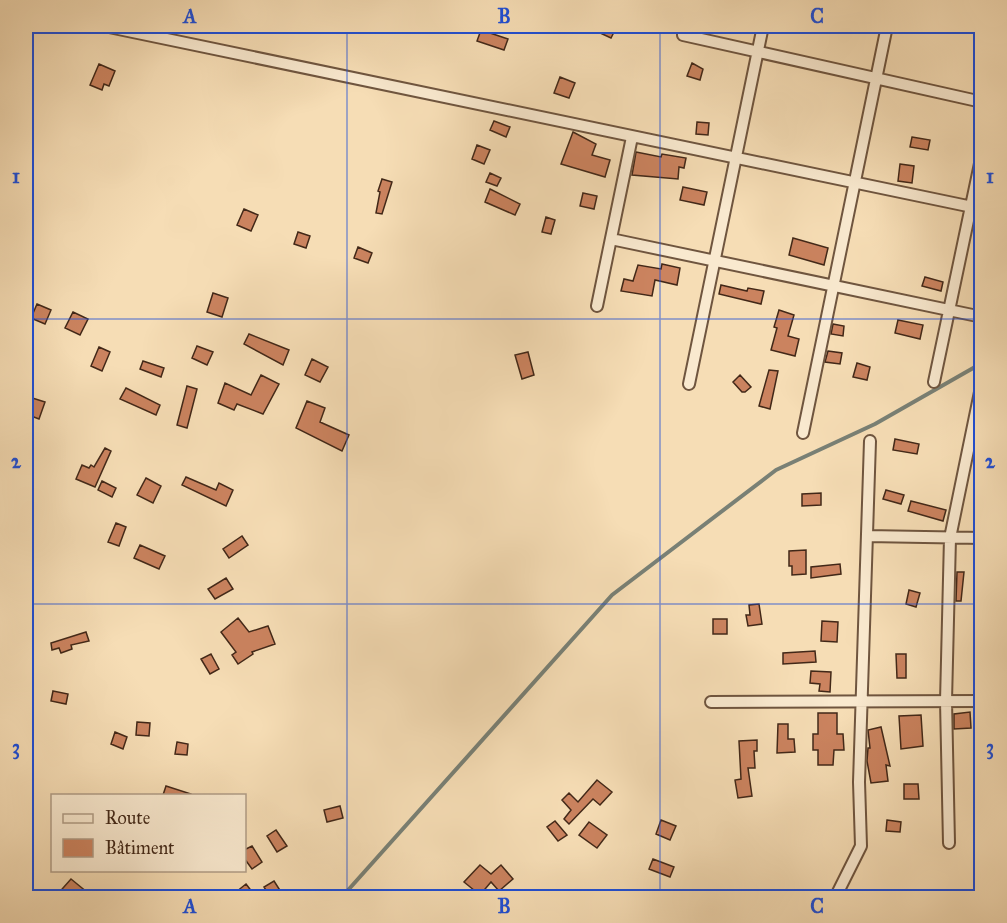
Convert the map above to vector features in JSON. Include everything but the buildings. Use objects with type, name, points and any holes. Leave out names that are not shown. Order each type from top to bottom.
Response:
[{"type":"street","points":[[104,26],[976,208]]},
{"type":"street","points":[[689,384],[764,26]]},
{"type":"street","points":[[803,433],[887,26]]},
{"type":"street","points":[[683,35],[981,102]]},
{"type":"street","points":[[597,306],[632,137]]},
{"type":"street","points":[[934,382],[949,310],[976,208],[981,154]]},
{"type":"street","points":[[611,239],[981,317]]},
{"type":"street","points":[[949,843],[946,701],[951,538],[980,392]]},
{"type":"street","points":[[835,897],[861,846],[859,782],[870,441]]},
{"type":"street","points":[[867,536],[981,538]]},
{"type":"street","points":[[711,702],[981,701]]},
{"type":"waterway","points":[[341,898],[612,595],[776,470],[875,424],[982,363]]}]
